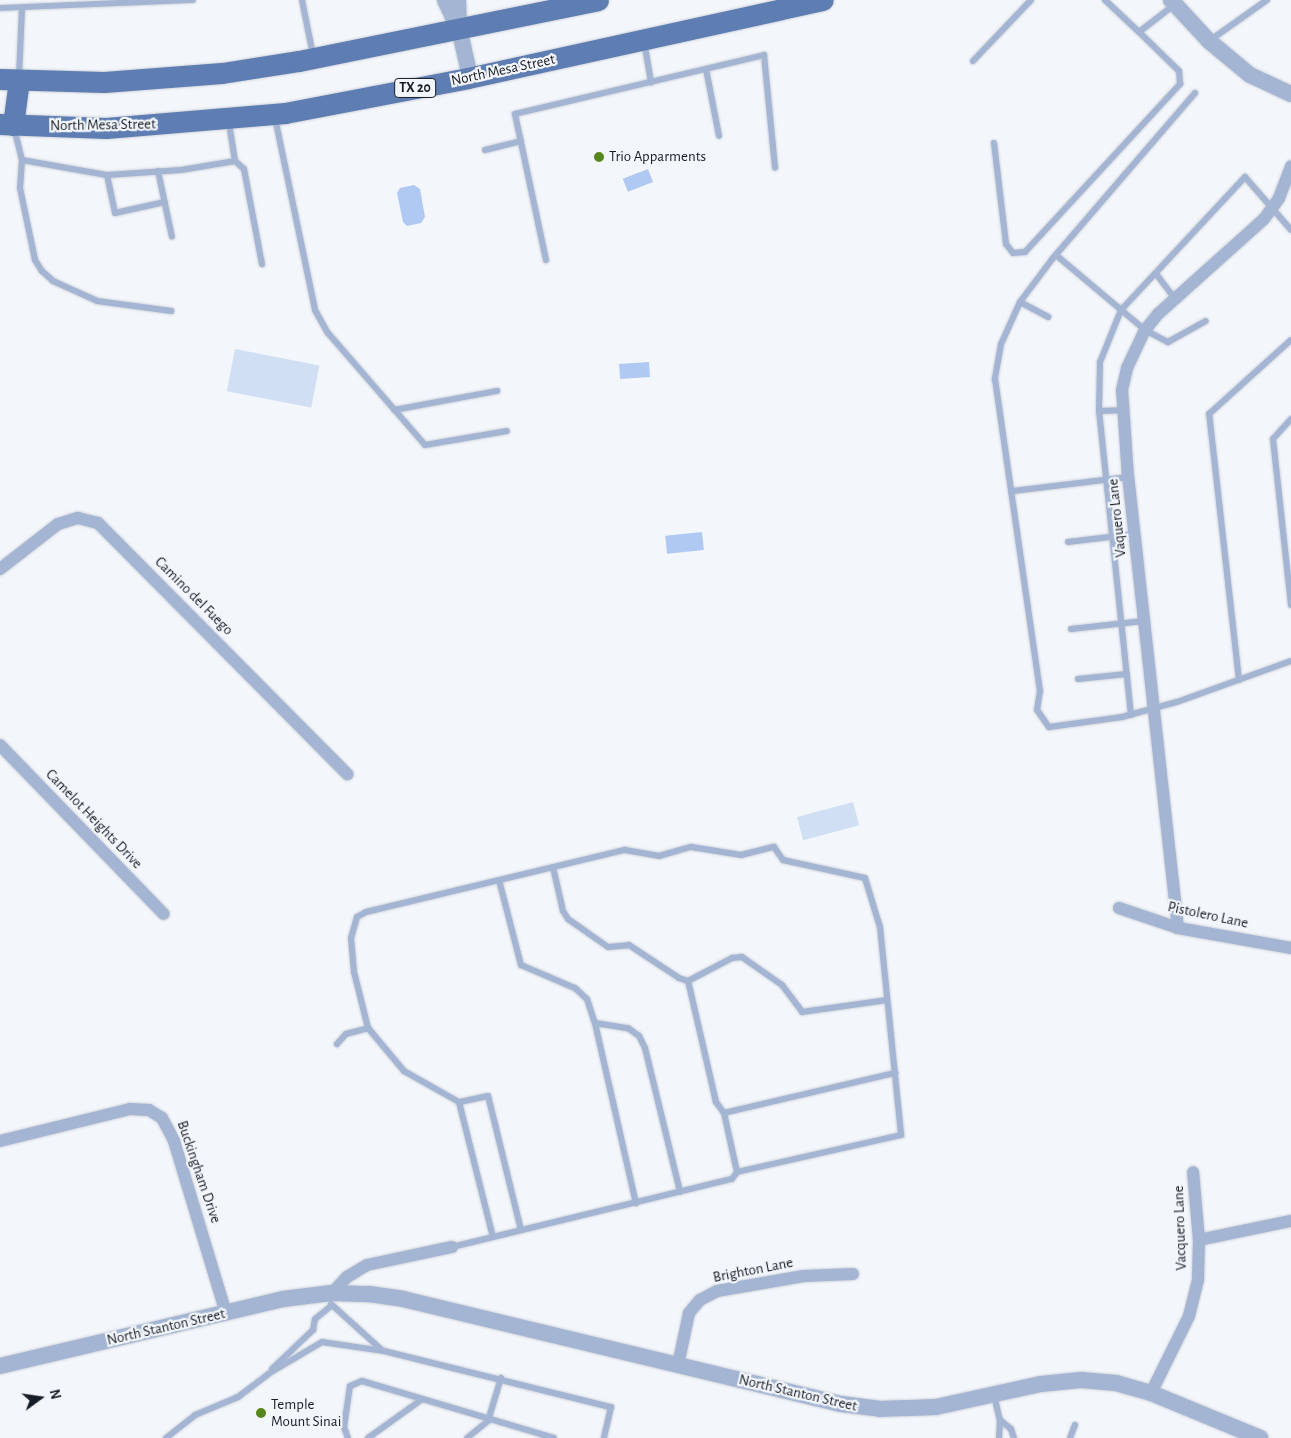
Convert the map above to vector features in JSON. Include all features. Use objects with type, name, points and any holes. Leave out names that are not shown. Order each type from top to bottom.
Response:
[{"type":"main road","points":[[7,124],[10,80],[152,80],[222,73],[314,58],[598,0]]},
{"type":"main road","name":"North Mesa Street","points":[[7,124],[106,128],[274,115],[470,77],[823,0]]},
{"type":"street","points":[[445,0],[459,28]]},
{"type":"street","points":[[458,0],[459,28],[470,77]]},
{"type":"street","points":[[1172,2],[1209,40],[1250,75],[1291,94]]},
{"type":"street","name":"Vaquero Lane","points":[[1178,928],[1128,477],[1122,410],[1127,368],[1145,330],[1175,299],[1264,220],[1271,210],[1291,166]]},
{"type":"street","name":"Camino del Fuego","points":[[0,569],[58,524],[78,518],[98,523],[347,774]]},
{"type":"street","name":"Camelot Heights Drive","points":[[0,746],[164,914]]},
{"type":"street","name":"Pistolero Lane","points":[[1119,908],[1178,928],[1291,948]]},
{"type":"street","name":"Buckingham Drive","points":[[0,1141],[130,1109],[149,1110],[162,1118],[174,1141],[226,1313]]},
{"type":"street","name":"Vacquero Lane","points":[[1151,1393],[1189,1316],[1198,1280],[1200,1240],[1193,1172]]},
{"type":"street","points":[[1200,1240],[1291,1221]]},
{"type":"street","points":[[332,1299],[347,1277],[368,1266],[452,1247]]},
{"type":"street","name":"Brighton Lane","points":[[678,1365],[689,1313],[700,1300],[717,1292],[795,1278],[853,1274]]},
{"type":"street","name":"North Stanton Street","points":[[0,1366],[283,1299],[403,1299],[841,1404],[879,1410],[936,1407],[1041,1384],[1081,1380],[1116,1383],[1151,1393],[1260,1438]]},
{"type":"lane","points":[[9,0],[11,8]]},
{"type":"lane","points":[[0,8],[193,0]]},
{"type":"lane","points":[[302,0],[314,58]]},
{"type":"lane","points":[[973,61],[1030,0]]},
{"type":"lane","points":[[994,143],[1006,244],[1013,253],[1025,252],[1180,84],[1179,71],[1105,0]]},
{"type":"lane","points":[[1209,40],[1267,0]]},
{"type":"lane","points":[[1139,32],[1172,2]]},
{"type":"lane","points":[[10,80],[22,8]]},
{"type":"lane","points":[[644,40],[650,82]]},
{"type":"lane","points":[[546,260],[515,114],[764,55],[775,167]]},
{"type":"lane","points":[[706,69],[719,136]]},
{"type":"lane","points":[[1196,93],[1056,255],[1020,302],[1001,344],[996,379],[1040,691],[1037,710],[1040,718],[1049,727],[1131,715],[1291,661]]},
{"type":"lane","points":[[274,115],[315,310],[328,333],[425,445],[507,431]]},
{"type":"lane","points":[[229,119],[235,161],[244,169],[262,264]]},
{"type":"lane","points":[[7,124],[22,160],[20,188],[35,260],[42,271],[53,281],[96,301],[171,312]]},
{"type":"lane","points":[[485,150],[521,141]]},
{"type":"lane","points":[[22,160],[107,175],[158,171],[235,161]]},
{"type":"lane","points":[[158,171],[172,236]]},
{"type":"lane","points":[[107,175],[115,213],[165,202]]},
{"type":"lane","points":[[1131,715],[1099,411],[1100,362],[1121,310],[1157,275],[1245,177],[1271,210],[1291,230]]},
{"type":"lane","points":[[1056,255],[1145,330],[1168,342],[1206,321]]},
{"type":"lane","points":[[1157,275],[1175,299]]},
{"type":"lane","points":[[1020,302],[1048,317]]},
{"type":"lane","points":[[1239,680],[1209,414],[1291,340]]},
{"type":"lane","points":[[394,410],[497,391]]},
{"type":"lane","points":[[1099,411],[1122,410]]},
{"type":"lane","points":[[1291,418],[1273,439],[1291,605]]},
{"type":"lane","points":[[1013,491],[1128,477]]},
{"type":"lane","points":[[1068,542],[1135,534]]},
{"type":"lane","points":[[1071,629],[1144,622]]},
{"type":"lane","points":[[1078,679],[1127,674]]},
{"type":"lane","points":[[452,1247],[732,1179],[737,1172],[901,1135],[880,927],[865,878],[783,860],[774,847],[741,855],[691,847],[659,856],[625,850],[366,912],[357,917],[351,932],[352,956],[368,1028],[404,1072],[459,1102],[488,1096],[521,1230]]},
{"type":"lane","points":[[553,867],[563,911],[568,919],[608,947],[629,945],[688,981],[716,1102],[724,1113],[737,1172]]},
{"type":"lane","points":[[499,880],[521,965],[575,988],[588,999],[636,1202]]},
{"type":"lane","points":[[688,981],[732,958],[742,957],[782,985],[802,1012],[887,1000]]},
{"type":"lane","points":[[595,1023],[628,1028],[639,1036],[645,1048],[680,1192]]},
{"type":"lane","points":[[338,1044],[346,1034],[368,1028]]},
{"type":"lane","points":[[724,1113],[895,1073]]},
{"type":"lane","points":[[459,1102],[493,1237]]},
{"type":"lane","points":[[268,1374],[313,1330],[315,1319],[332,1299],[384,1351]]},
{"type":"lane","points":[[166,1438],[195,1415],[238,1397],[268,1374],[322,1342],[384,1351],[501,1378],[611,1407],[604,1438]]},
{"type":"lane","points":[[466,1438],[488,1421],[501,1378]]},
{"type":"lane","points":[[348,1438],[344,1427],[350,1386],[354,1382],[362,1381],[488,1421],[554,1438]]},
{"type":"lane","points":[[994,1395],[1000,1420],[999,1438]]},
{"type":"lane","points":[[368,1438],[421,1400]]},
{"type":"lane","points":[[1000,1420],[1011,1429],[1014,1438]]},
{"type":"lane","points":[[1070,1438],[1075,1425]]},
{"type":"shaded area","points":[[235,349],[319,365],[311,408],[227,391]]},
{"type":"shaded area","points":[[853,802],[859,825],[803,840],[797,817]]},
{"type":"water","points":[[648,169],[653,182],[628,192],[623,179]]},
{"type":"water","points":[[414,185],[420,189],[425,217],[421,223],[407,226],[403,222],[397,193],[400,188]]},
{"type":"water","points":[[649,362],[650,377],[620,379],[619,364]]},
{"type":"water","points":[[702,532],[704,550],[667,554],[665,536]]},
{"type":"place","name":"Trio Apparments","points":[[599,157]]},
{"type":"place","name":"Temple Mount Sinai","points":[[261,1413]]}]
